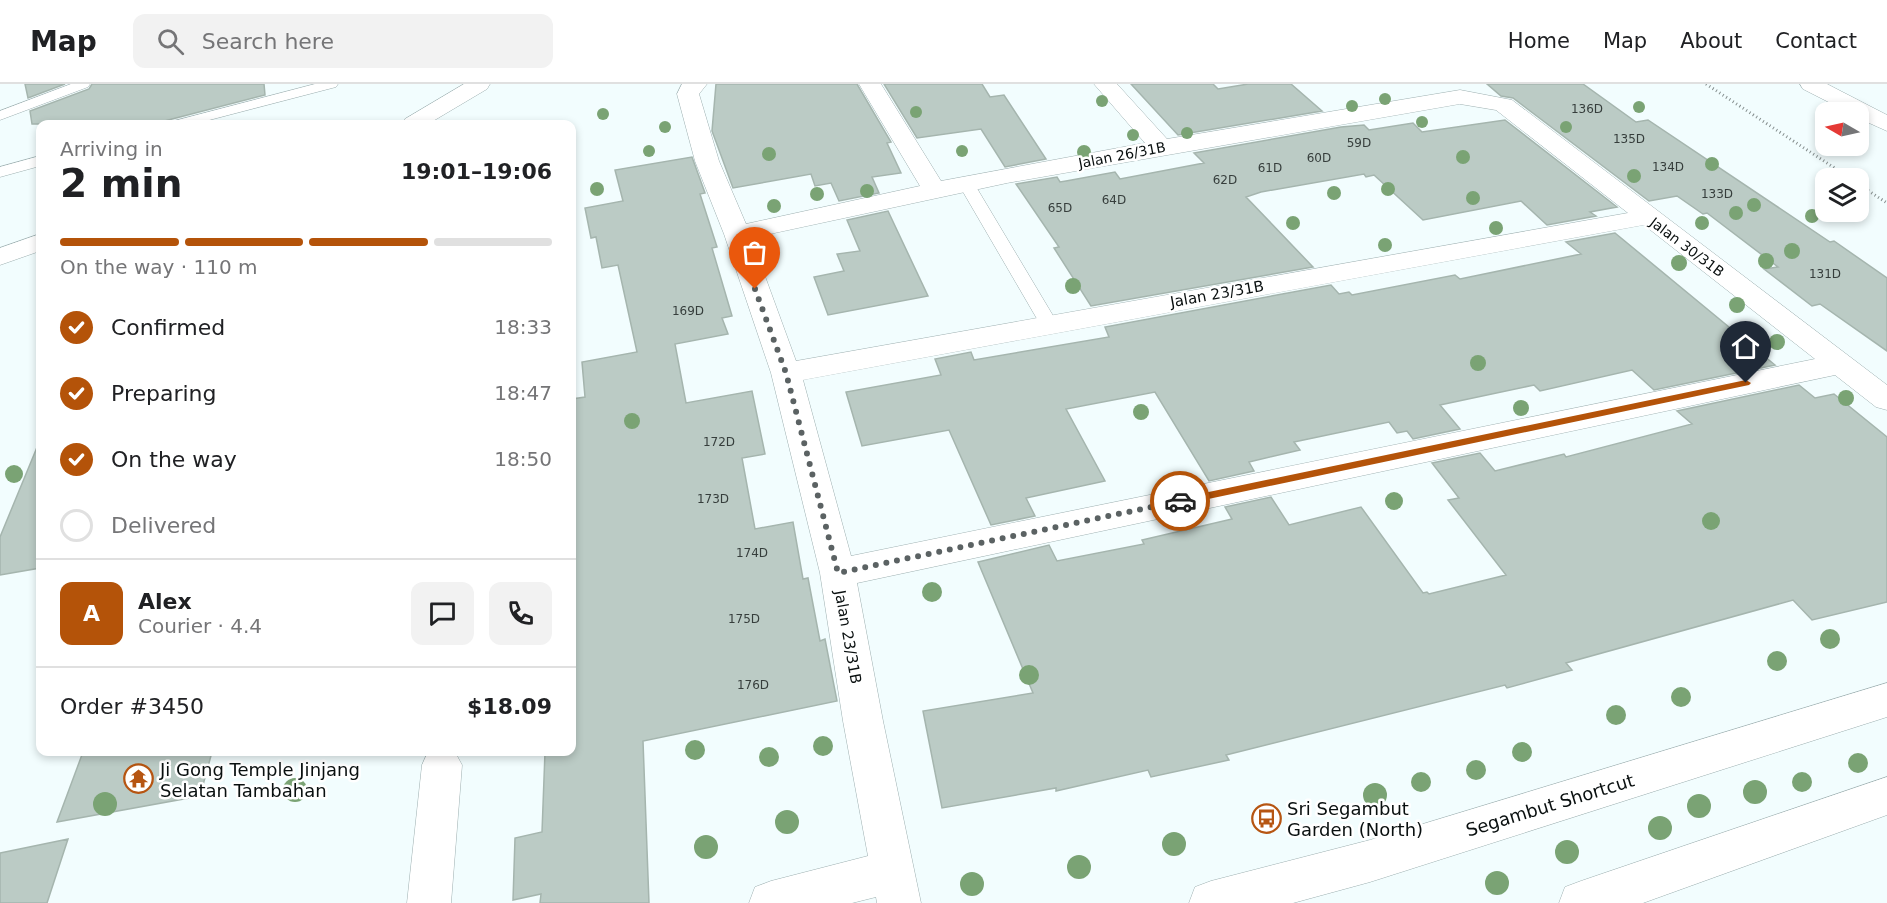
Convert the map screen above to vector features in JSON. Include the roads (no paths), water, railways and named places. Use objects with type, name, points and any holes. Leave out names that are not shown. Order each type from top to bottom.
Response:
[{"type":"street","points":[[420,120],[479,84]]},
{"type":"street","name":"Jalan 23/31B","points":[[696,84],[689,89],[688,94],[707,161],[750,231],[838,573],[895,887]]},
{"type":"street","points":[[870,84],[935,191]]},
{"type":"street","points":[[1105,84],[1161,147]]},
{"type":"street","points":[[1811,84],[1887,124]]},
{"type":"street","name":"Jalan 26/31B","points":[[750,231],[935,191],[1161,147],[1460,97],[1484,100]]},
{"type":"street","name":"Jalan 30/31B","points":[[1484,100],[1503,105],[1887,400]]},
{"type":"street","name":"Jalan 23/31B","points":[[786,373],[1648,217]]},
{"type":"street","points":[[0,257],[36,244]]},
{"type":"street","points":[[838,573],[1839,364]]},
{"type":"street","name":"Segambut Shortcut","points":[[1211,903],[1370,861],[1887,700]]},
{"type":"street","points":[[429,903],[442,765]]},
{"type":"street","points":[[1581,903],[1887,796]]},
{"type":"street","points":[[1282,903],[1370,861]]},
{"type":"street","points":[[771,903],[895,887]]},
{"type":"lane","points":[[0,116],[83,84]]},
{"type":"lane","points":[[194,120],[331,84]]},
{"type":"lane","points":[[0,172],[36,162]]},
{"type":"lane","points":[[967,185],[1049,324]]},
{"type":"place","name":"Ji Gong Temple Jinjang Selatan Tambahan","points":[[139,779]]},
{"type":"place","name":"Sri Segambut Garden (North)","points":[[1266,818]]}]
